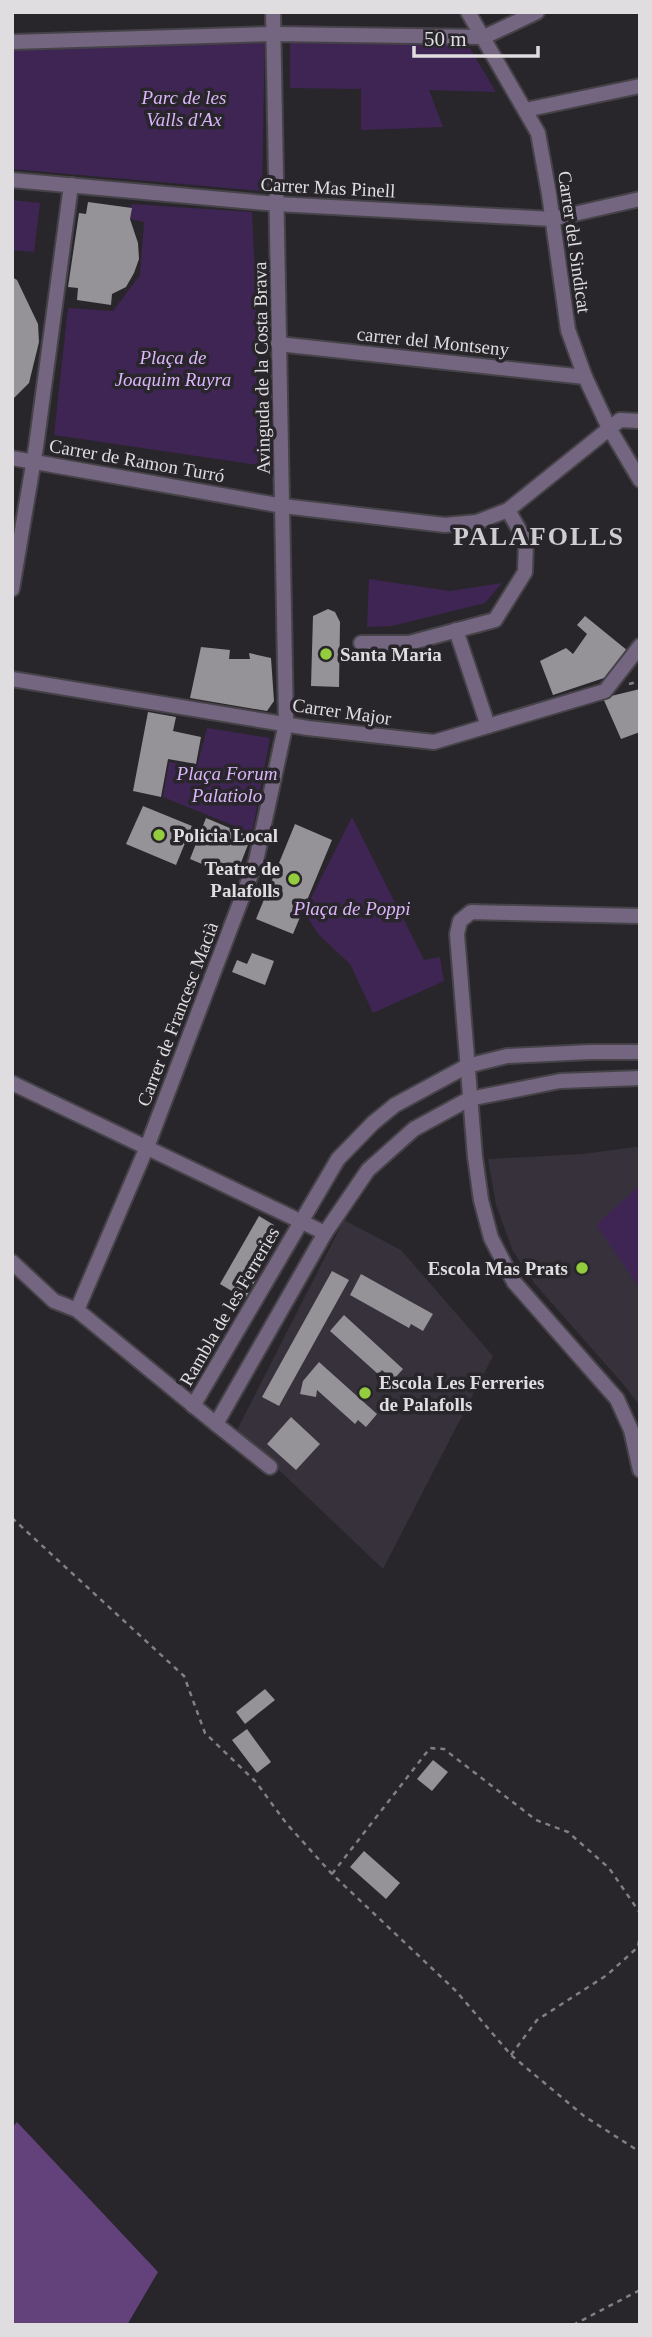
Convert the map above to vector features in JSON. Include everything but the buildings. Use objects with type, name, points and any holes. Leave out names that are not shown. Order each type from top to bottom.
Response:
[{"type":"street","name":"Avinguda de la Costa Brava","points":[[273,12],[286,723]]},
{"type":"street","name":"Carrer del Sindicat","points":[[468,12],[538,133],[568,330],[585,377],[609,428],[640,480]]},
{"type":"street","points":[[12,41],[274,34],[484,37],[537,12]]},
{"type":"street","points":[[525,110],[640,86]]},
{"type":"street","name":"Carrer Mas Pinell","points":[[12,180],[277,204],[552,219],[640,199]]},
{"type":"street","points":[[12,589],[34,460],[71,185]]},
{"type":"street","name":"carrer del Montseny","points":[[278,344],[585,377]]},
{"type":"street","name":"Carrer de Ramon Turró","points":[[12,457],[283,506],[445,524],[477,522],[508,510],[620,420],[640,421]]},
{"type":"street","points":[[361,643],[409,643],[495,620],[525,572],[526,542],[508,510]]},
{"type":"street","points":[[456,630],[488,726]]},
{"type":"street","name":"Carrer Major","points":[[12,679],[308,728],[434,742],[605,691],[640,646]]},
{"type":"street","name":"Carrer de Francesc Macià","points":[[77,1310],[147,1147],[256,862],[286,723]]},
{"type":"street","points":[[640,916],[471,912],[460,921],[457,934],[469,1099],[481,1200],[491,1238],[514,1282],[617,1399],[631,1430],[640,1470]]},
{"type":"street","name":"Rambla de les Ferreries","points":[[270,1467],[193,1406],[338,1158],[395,1105],[467,1066],[507,1056],[640,1052]]},
{"type":"street","points":[[216,1423],[325,1233],[368,1170],[414,1129],[469,1099],[560,1082],[640,1079]]},
{"type":"street","points":[[12,1083],[325,1233]]},
{"type":"street","points":[[12,1262],[54,1301],[77,1310],[193,1406]]},
{"type":"path","points":[[12,1518],[184,1676],[205,1732],[256,1782],[286,1823],[332,1874],[456,1991],[511,2055],[584,2116],[640,2152]]},
{"type":"path","points":[[332,1874],[430,1748],[444,1749],[536,1820],[568,1832],[609,1868],[640,1913]]},
{"type":"path","points":[[511,2055],[537,2020],[607,1975],[638,1947],[640,1935]]},
{"type":"path","points":[[573,2325],[640,2290]]},
{"type":"shaded area","name":"Escola Mas Prats","points":[[640,1147],[640,1406],[535,1284],[513,1251],[496,1205],[488,1159],[583,1154]]},
{"type":"shaded area","name":"Escola Les Ferreries de Palafolls","points":[[344,1220],[401,1250],[493,1356],[383,1569],[237,1430]]},
{"type":"shaded area","points":[[17,2122],[158,2272],[127,2325],[12,2325],[12,2128]]},
{"type":"green space","points":[[290,25],[452,29],[463,37],[496,92],[429,90],[443,127],[361,130],[361,89],[290,88]]},
{"type":"green space","name":"Parc de les Valls d'Ax","points":[[265,29],[262,191],[12,169],[12,37]]},
{"type":"green space","points":[[12,200],[40,203],[34,252],[12,250]]},
{"type":"green space","name":"Plaça de Joaquim Ruyra","points":[[131,204],[252,212],[257,320],[258,465],[54,435],[68,308],[113,311],[140,275],[144,222],[130,219]]},
{"type":"green space","points":[[369,579],[450,591],[502,583],[485,603],[392,626],[367,627]]},
{"type":"green space","name":"Plaça Forum Palatiolo","points":[[207,728],[270,738],[252,833],[163,797],[169,762],[197,766]]},
{"type":"green space","name":"Plaça de Poppi","points":[[352,817],[424,960],[440,957],[444,981],[373,1013],[350,964],[319,935],[304,912]]},
{"type":"green space","points":[[640,1185],[640,1289],[596,1225]]},
{"type":"place","name":"Santa Maria","points":[[326,654]]},
{"type":"place","name":"Policia Local","points":[[159,835]]},
{"type":"place","name":"Teatre de Palafolls","points":[[294,879]]},
{"type":"place","name":"Escola Mas Prats","points":[[582,1268]]},
{"type":"place","name":"Escola Les Ferreries de Palafolls","points":[[365,1393]]},
{"type":"district","name":"PALAFOLLS","points":[[539,536]]}]
